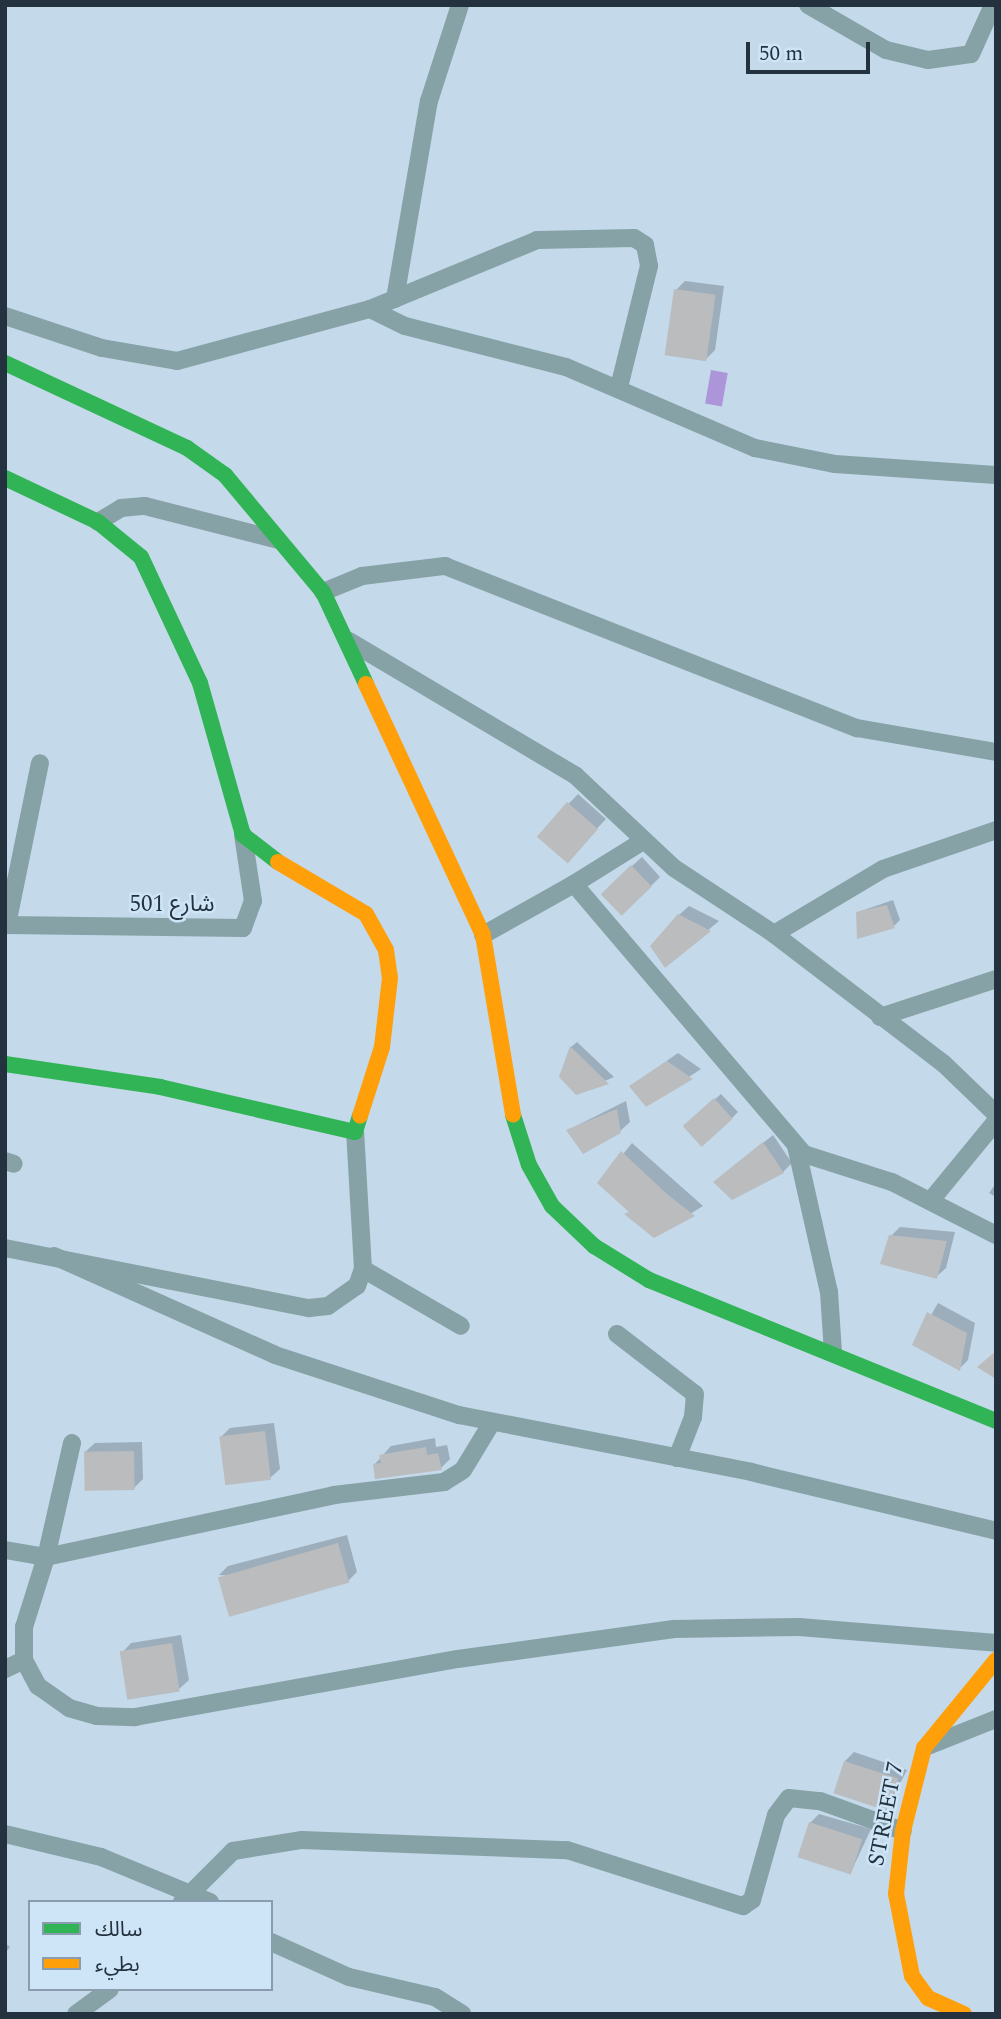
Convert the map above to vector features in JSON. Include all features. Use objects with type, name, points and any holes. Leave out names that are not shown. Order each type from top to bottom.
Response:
[{"type":"main road","points":[[5,363],[187,448],[225,475],[289,544],[323,592],[349,641],[484,935],[500,1007],[512,1111],[528,1165],[552,1206],[594,1246],[649,1280],[833,1352],[996,1421]]},
{"type":"main road","points":[[5,478],[98,522],[141,557],[181,633],[224,755],[243,835],[295,875],[366,914],[386,950],[390,978],[382,1047],[355,1132],[160,1087],[5,1065]]},
{"type":"main road","name":"STREET 7","points":[[964,2014],[928,1998],[912,1976],[896,1894],[902,1831],[924,1748],[996,1660]]},
{"type":"street","points":[[395,299],[429,101],[460,5]]},
{"type":"street","points":[[808,5],[886,50],[949,60],[975,49],[993,5]]},
{"type":"street","points":[[5,316],[169,361],[266,342],[370,309],[537,240],[642,241],[649,256],[648,280],[619,387]]},
{"type":"street","points":[[370,309],[405,326],[507,348],[619,387],[755,448],[835,464],[996,475]]},
{"type":"street","points":[[98,522],[121,508],[145,506],[289,544]]},
{"type":"street","points":[[323,592],[362,576],[445,566],[857,728],[996,752]]},
{"type":"street","points":[[349,641],[550,758],[643,841],[725,907],[774,934],[944,1064],[996,1114]]},
{"type":"street","points":[[6,925],[40,763]]},
{"type":"street","points":[[774,934],[883,869],[996,830]]},
{"type":"street","name":"شارع 501","points":[[6,925],[243,928],[253,901],[243,835]]},
{"type":"street","points":[[484,935],[643,841]]},
{"type":"street","points":[[574,884],[796,1146],[810,1157],[932,1199],[996,1235]]},
{"type":"street","points":[[880,1017],[996,979]]},
{"type":"street","points":[[932,1199],[996,1121]]},
{"type":"street","points":[[5,1248],[309,1308],[346,1297],[363,1269],[355,1132]]},
{"type":"street","points":[[796,1146],[829,1292],[833,1352]]},
{"type":"street","points":[[54,1256],[275,1355],[491,1424],[677,1458],[996,1531]]},
{"type":"street","points":[[363,1269],[461,1326]]},
{"type":"street","points":[[617,1334],[695,1394],[694,1417],[677,1458]]},
{"type":"street","points":[[5,1550],[46,1558],[334,1495],[444,1482],[468,1463],[491,1424]]},
{"type":"street","points":[[72,1443],[46,1558],[24,1628],[24,1660],[38,1686],[69,1708],[135,1717],[444,1661],[674,1629],[799,1628],[996,1643]]},
{"type":"street","points":[[5,1670],[24,1660]]},
{"type":"street","points":[[924,1748],[996,1719]]},
{"type":"street","points":[[5,1835],[100,1857],[187,1896],[233,1851],[270,1840],[533,1845],[599,1859],[743,1906],[752,1900],[776,1815],[789,1798],[820,1801],[902,1831]]},
{"type":"street","points":[[273,1943],[349,1978],[435,1997],[461,2014]]},
{"type":"street","points":[[76,2014],[107,1991]]},
{"type":"shaded area","points":[[711,370],[728,373],[722,406],[705,403]]},
{"type":"building","points":[[674,289],[716,295],[706,361],[665,355]]},
{"type":"building","points":[[567,802],[598,829],[568,864],[537,837]]},
{"type":"building","points":[[631,865],[652,887],[622,916],[601,894]]},
{"type":"building","points":[[887,905],[895,928],[857,939],[856,912]]},
{"type":"building","points":[[678,914],[711,931],[665,968],[650,946]]},
{"type":"building","points":[[570,1046],[609,1084],[576,1095],[559,1077]]},
{"type":"building","points":[[667,1061],[693,1079],[646,1107],[629,1086]]},
{"type":"building","points":[[714,1098],[733,1119],[702,1147],[683,1126]]},
{"type":"building","points":[[617,1109],[621,1133],[583,1154],[566,1130]]},
{"type":"building","points":[[763,1142],[784,1173],[732,1200],[713,1182]]},
{"type":"building","points":[[621,1151],[695,1216],[654,1238],[624,1214],[629,1212],[597,1183]]},
{"type":"building","points":[[889,1235],[947,1241],[937,1279],[880,1264]]},
{"type":"building","points":[[927,1312],[967,1333],[960,1371],[912,1345]]},
{"type":"building","points":[[996,1351],[996,1379],[977,1367]]},
{"type":"building","points":[[265,1431],[271,1480],[225,1485],[219,1437]]},
{"type":"building","points":[[426,1447],[427,1455],[438,1453],[442,1470],[375,1479],[373,1464],[381,1463],[379,1455]]},
{"type":"building","points":[[134,1451],[135,1490],[85,1491],[84,1452]]},
{"type":"building","points":[[338,1543],[349,1582],[229,1617],[218,1577]]},
{"type":"building","points":[[172,1643],[180,1691],[127,1700],[120,1651]]},
{"type":"building","points":[[844,1761],[898,1779],[888,1811],[833,1793]]},
{"type":"building","points":[[809,1822],[862,1839],[851,1874],[798,1857]]},
{"type":"traffic: fast","points":[[5,363],[187,448],[225,475],[323,592],[366,684]]},
{"type":"traffic: fast","points":[[5,478],[98,522],[141,557],[200,683],[243,835],[278,862]]},
{"type":"traffic: fast","points":[[5,1064],[160,1087],[355,1132],[360,1116]]},
{"type":"traffic: fast","points":[[513,1115],[529,1165],[552,1206],[594,1246],[649,1280],[996,1421]]},
{"type":"traffic: slow","points":[[366,684],[483,935],[513,1115]]},
{"type":"traffic: slow","points":[[278,862],[366,914],[386,950],[390,978],[382,1047],[360,1116]]},
{"type":"traffic: slow","points":[[964,2014],[928,1998],[912,1976],[896,1894],[903,1831],[924,1748],[996,1660]]}]
